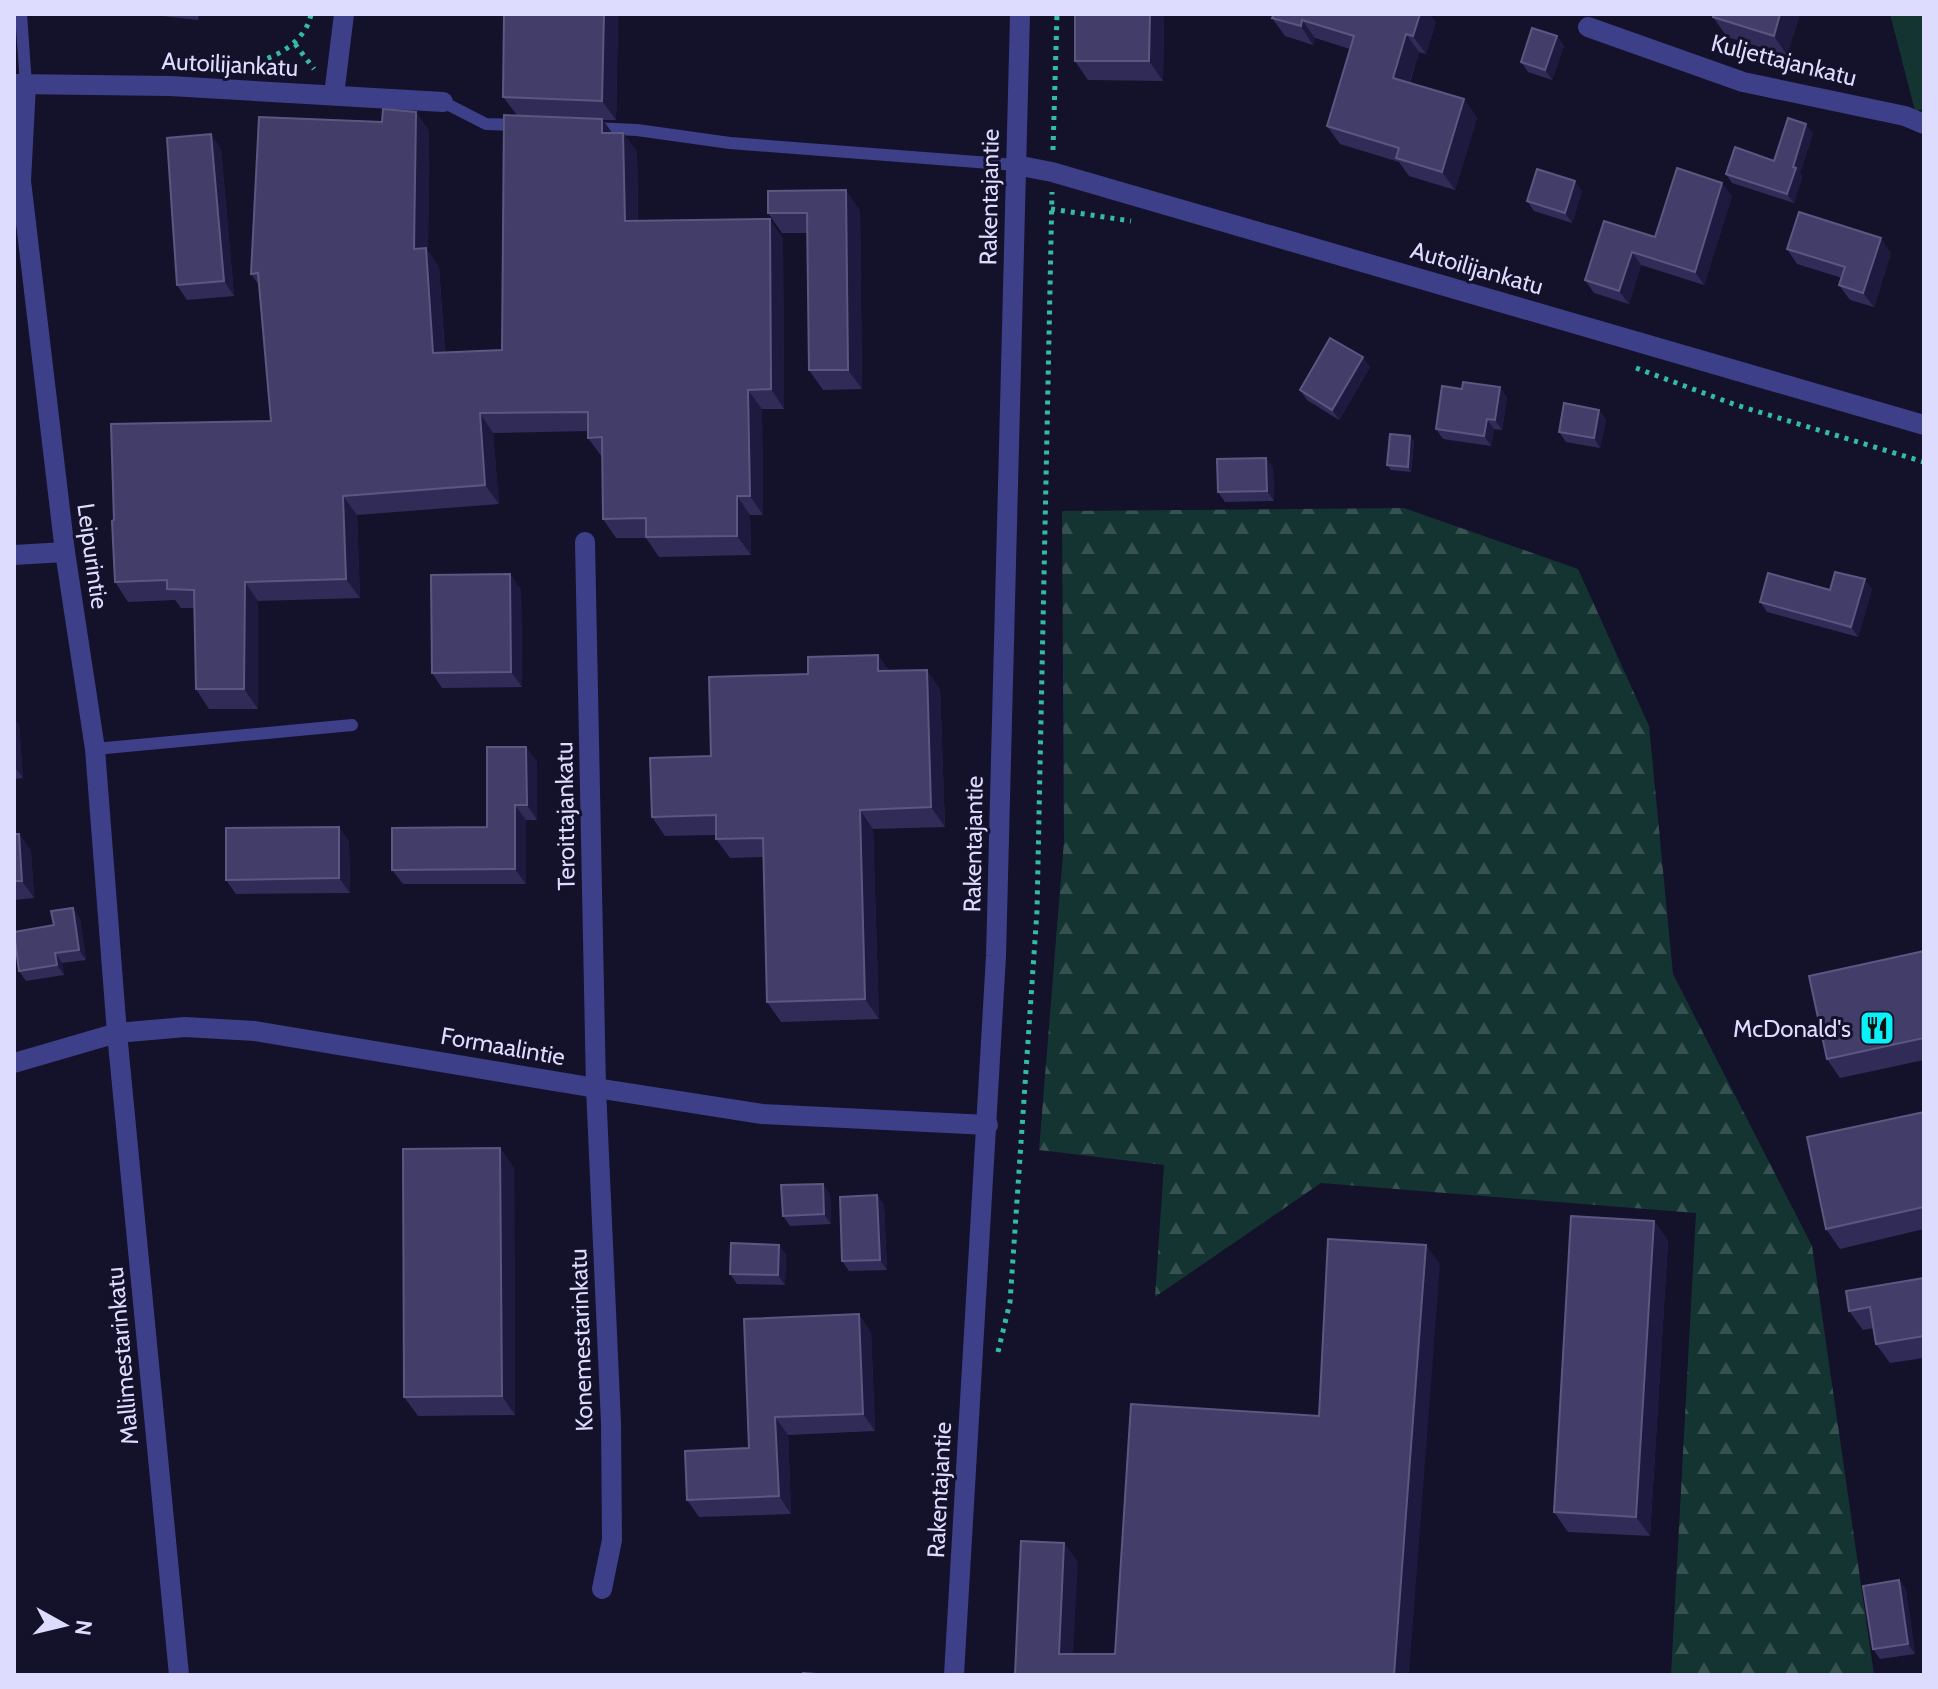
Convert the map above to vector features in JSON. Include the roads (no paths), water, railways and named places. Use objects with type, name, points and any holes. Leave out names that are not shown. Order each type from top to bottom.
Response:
[{"type":"street","points":[[334,95],[344,14]]},
{"type":"street","name":"Rakentajantie","points":[[954,1675],[996,956],[1020,14]]},
{"type":"street","name":"Kuljettajankatu","points":[[1588,27],[1743,82],[1905,116],[1924,124]]},
{"type":"street","name":"Autoilijankatu","points":[[20,85],[170,86],[443,102]]},
{"type":"street","name":"Leipurintie","points":[[20,85],[21,181],[65,552],[95,749],[117,1033]]},
{"type":"street","name":"Autoilijankatu","points":[[1016,165],[1052,172],[1924,425]]},
{"type":"street","name":"Teroittajankatu","points":[[585,542],[596,1088]]},
{"type":"street","points":[[14,555],[65,552]]},
{"type":"street","name":"Formaalintie","points":[[14,1063],[117,1033],[185,1027],[255,1031],[762,1114],[988,1125]]},
{"type":"street","name":"Mallimestarinkatu","points":[[117,1033],[179,1675]]},
{"type":"street","name":"Konemestarinkatu","points":[[596,1088],[611,1423],[612,1540],[602,1589]]},
{"type":"lane","points":[[20,85],[21,14]]},
{"type":"lane","points":[[443,102],[486,124],[532,126]]},
{"type":"lane","points":[[577,128],[637,130],[730,143],[1016,165]]},
{"type":"lane","points":[[95,749],[352,725]]},
{"type":"place","name":"McDonald's","points":[[1877,1028]]}]
